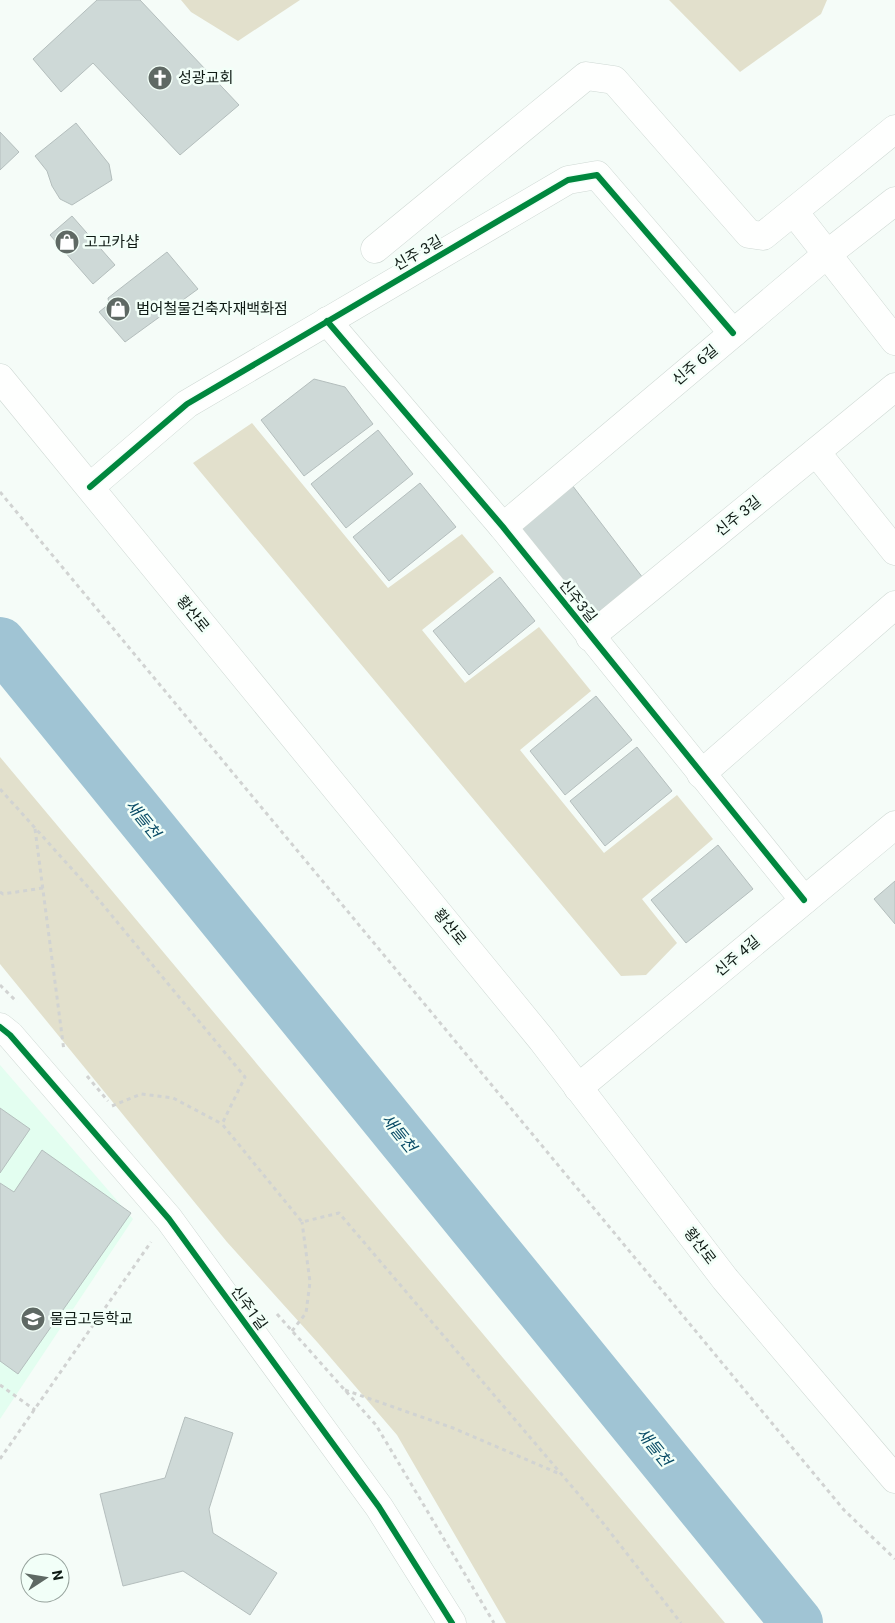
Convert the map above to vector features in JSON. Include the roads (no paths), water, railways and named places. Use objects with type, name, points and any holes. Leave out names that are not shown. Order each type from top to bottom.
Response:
[{"type":"street","points":[[375,249],[586,76],[614,80],[749,234],[763,236],[895,129]]},
{"type":"street","name":"신주 3길","points":[[90,487],[187,404],[568,180],[597,175],[733,333]]},
{"type":"street","name":"신주 6길","points":[[503,527],[826,255],[895,201]]},
{"type":"street","points":[[794,212],[895,341]]},
{"type":"street","name":"신주3길","points":[[327,321],[503,527],[804,900]]},
{"type":"street","name":"황산로","points":[[0,378],[542,1040],[725,1279],[895,1479]]},
{"type":"street","name":"신주 3길","points":[[590,637],[895,387]]},
{"type":"street","points":[[816,452],[895,551]]},
{"type":"street","points":[[701,774],[895,606]]},
{"type":"street","name":"신주 4길","points":[[578,1088],[895,825]]},
{"type":"street","name":"신주1길","points":[[0,1027],[10,1035],[169,1218],[379,1507],[452,1623]]},
{"type":"waterway","name":"새들천","points":[[0,643],[797,1623]]},
{"type":"place","name":"성광교회","points":[[160,78]]},
{"type":"place","name":"고고카샵","points":[[67,242]]},
{"type":"place","name":"범어철물건축자재백화점","points":[[118,309]]},
{"type":"place","name":"물금고등학교","points":[[33,1319]]}]
